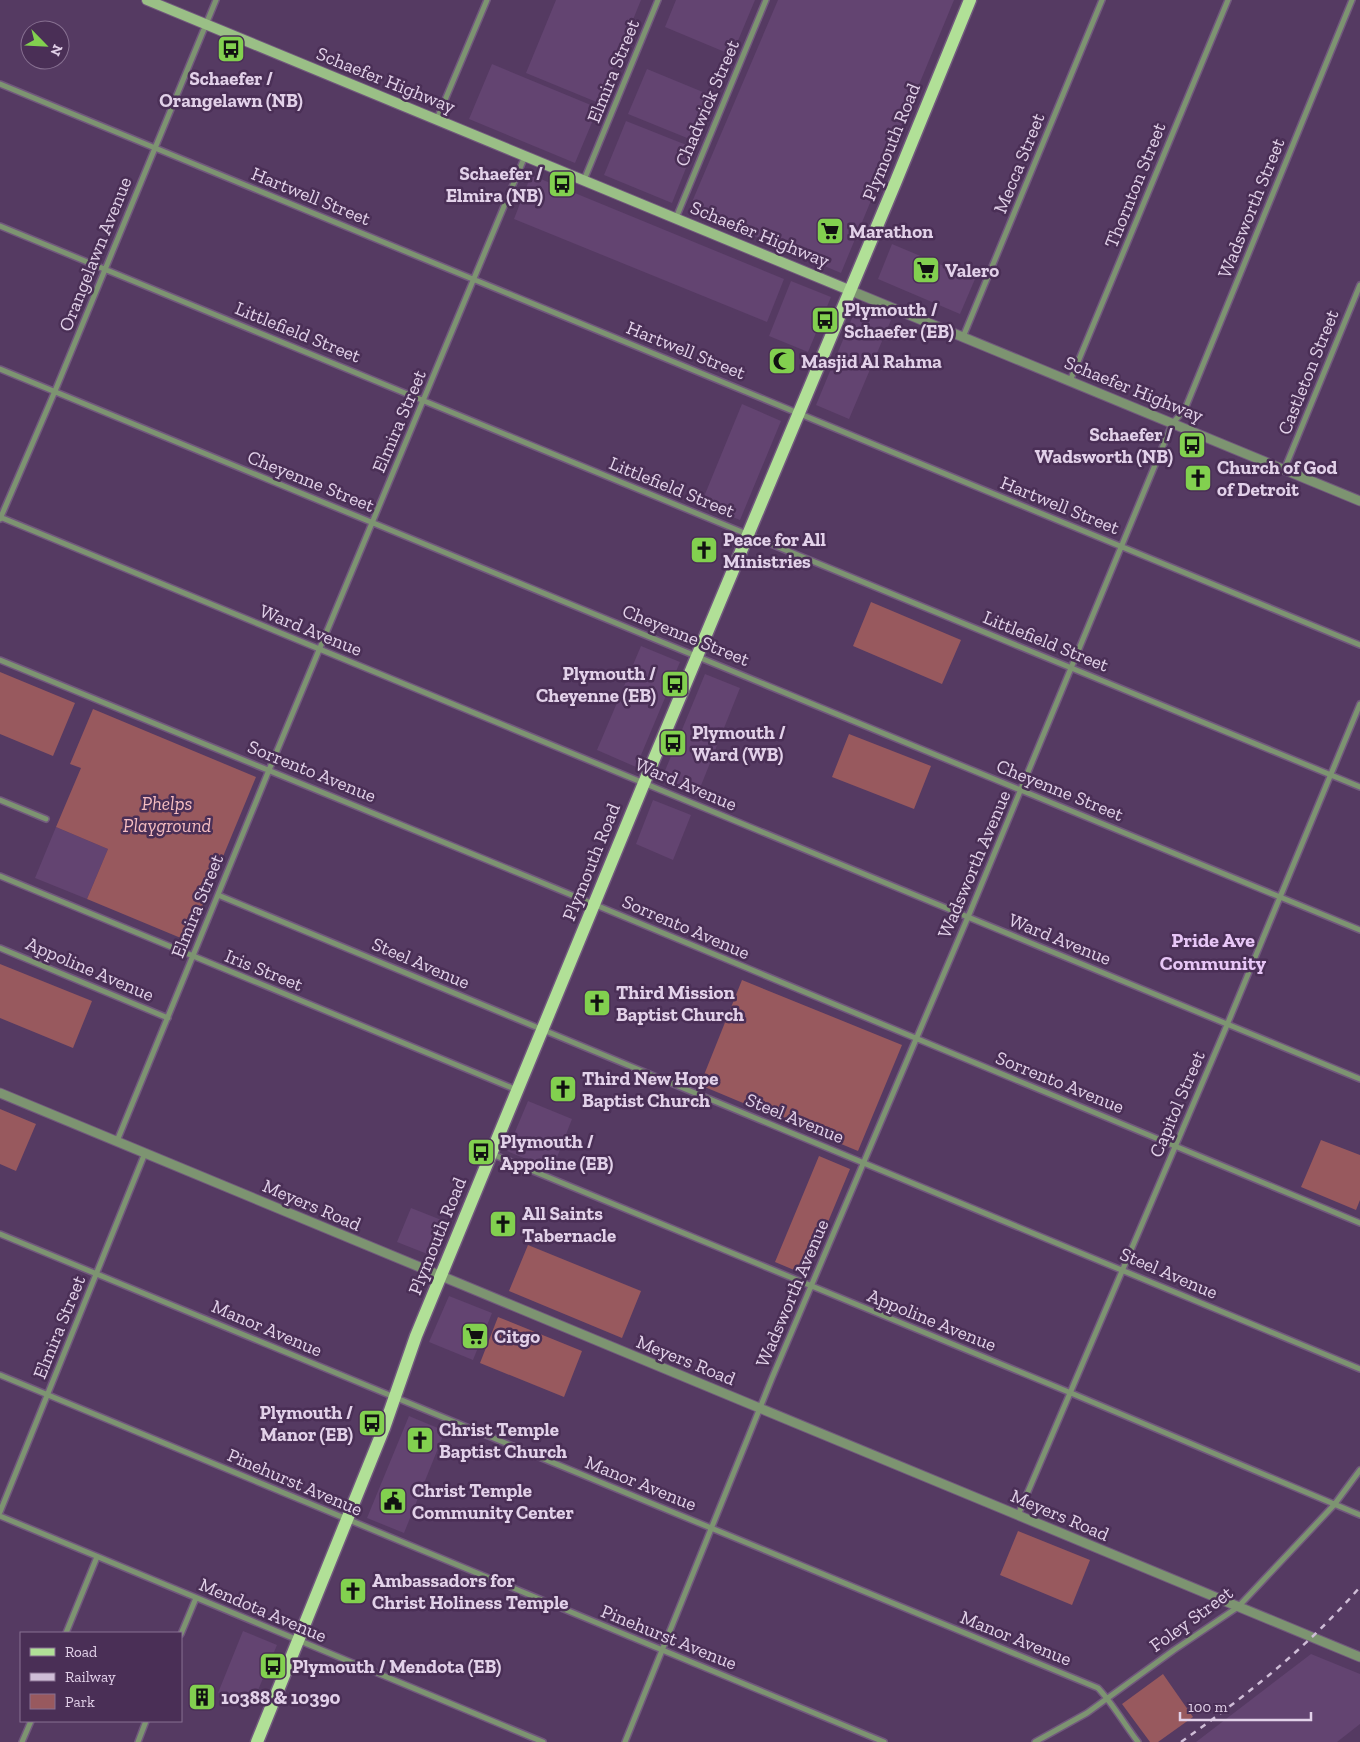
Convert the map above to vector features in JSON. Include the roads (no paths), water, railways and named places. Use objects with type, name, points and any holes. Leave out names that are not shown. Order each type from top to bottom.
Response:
[{"type":"main road","name":"Schaefer Highway","points":[[147,0],[849,290]]},
{"type":"main road","name":"Plymouth Road","points":[[257,1742],[395,1398],[416,1336],[970,0]]},
{"type":"street","name":"Orangelawn Avenue","points":[[0,518],[55,392],[216,0]]},
{"type":"street","points":[[437,120],[485,0]]},
{"type":"street","name":"Elmira Street","points":[[584,181],[658,0]]},
{"type":"street","name":"Chadwick Street","points":[[676,218],[766,0]]},
{"type":"street","name":"Mecca Street","points":[[963,337],[1102,0]]},
{"type":"street","name":"Thornton Street","points":[[1070,381],[1228,0]]},
{"type":"street","name":"Wadsworth Street","points":[[1172,424],[1185,409],[1352,0]]},
{"type":"street","name":"Hartwell Street","points":[[0,84],[1360,645]]},
{"type":"street","name":"Elmira Street","points":[[117,1141],[269,770],[525,156]]},
{"type":"street","name":"Littlefield Street","points":[[0,226],[1360,787]]},
{"type":"street","name":"Castleton Street","points":[[1284,470],[1360,285]]},
{"type":"street","name":"Schaefer Highway","points":[[849,290],[1360,501]]},
{"type":"street","name":"Cheyenne Street","points":[[0,369],[1360,930]]},
{"type":"street","name":"Wadsworth Avenue","points":[[916,1038],[968,918],[1172,424]]},
{"type":"street","name":"Ward Avenue","points":[[0,518],[1360,1079]]},
{"type":"street","name":"Sorrento Avenue","points":[[0,660],[1360,1223]]},
{"type":"street","name":"Capitol Street","points":[[1018,1515],[1124,1270],[1360,704]]},
{"type":"street","points":[[0,800],[46,819]]},
{"type":"street","name":"Iris Street","points":[[0,876],[517,1091]]},
{"type":"street","name":"Steel Avenue","points":[[218,895],[1360,1369]]},
{"type":"street","name":"Appoline Avenue","points":[[0,948],[168,1018]]},
{"type":"street","points":[[864,1162],[916,1038]]},
{"type":"street","name":"Meyers Road","points":[[0,1093],[1360,1657]]},
{"type":"street","name":"Elmira Street","points":[[0,1512],[145,1153]]},
{"type":"street","name":"Appoline Avenue","points":[[491,1154],[1071,1393],[1360,1515]]},
{"type":"street","name":"Wadsworth Avenue","points":[[625,1742],[760,1408],[864,1162]]},
{"type":"street","name":"Manor Avenue","points":[[0,1234],[1098,1688],[1108,1698],[1113,1708],[1138,1742]]},
{"type":"street","name":"Pinehurst Avenue","points":[[0,1375],[884,1742]]},
{"type":"street","name":"Foley Street","points":[[1035,1742],[1087,1713],[1174,1650],[1238,1607],[1334,1505],[1360,1470]]},
{"type":"street","name":"Mendota Avenue","points":[[0,1516],[543,1742]]},
{"type":"street","points":[[66,1632],[97,1557]]},
{"type":"street","points":[[182,1632],[196,1598]]},
{"type":"street","points":[[22,1742],[31,1722]]},
{"type":"street","points":[[138,1742],[146,1722]]},
{"type":"railway","points":[[1181,1742],[1275,1670],[1319,1630],[1360,1587]]},
{"type":"place","name":"Schaefer / Orangelawn (NB)","points":[[231,49]]},
{"type":"place","name":"Schaefer / Elmira (NB)","points":[[562,184]]},
{"type":"place","name":"Marathon","points":[[830,231]]},
{"type":"place","name":"Valero","points":[[926,270]]},
{"type":"place","name":"Plymouth / Schaefer (EB)","points":[[825,320]]},
{"type":"place","name":"Masjid Al Rahma","points":[[782,361]]},
{"type":"place","name":"Schaefer / Wadsworth (NB)","points":[[1192,445]]},
{"type":"place","name":"Church of God of Detroit","points":[[1198,478]]},
{"type":"place","name":"Peace for All Ministries","points":[[704,550]]},
{"type":"place","name":"Plymouth / Cheyenne (EB)","points":[[675,684]]},
{"type":"place","name":"Plymouth / Ward (WB)","points":[[673,743]]},
{"type":"place","name":"Third Mission Baptist Church","points":[[597,1003]]},
{"type":"place","name":"Third New Hope Baptist Church","points":[[563,1089]]},
{"type":"place","name":"Plymouth / Appoline (EB)","points":[[481,1152]]},
{"type":"place","name":"All Saints Tabernacle","points":[[503,1224]]},
{"type":"place","name":"Citgo","points":[[475,1336]]},
{"type":"place","name":"Plymouth / Manor (EB)","points":[[372,1423]]},
{"type":"place","name":"Christ Temple Baptist Church","points":[[420,1440]]},
{"type":"place","name":"Christ Temple Community Center","points":[[393,1501]]},
{"type":"place","name":"Ambassadors for Christ Holiness Temple","points":[[353,1591]]},
{"type":"place","name":"Plymouth / Mendota (EB)","points":[[273,1666]]},
{"type":"place","name":"10388 & 10390","points":[[202,1697]]},
{"type":"district","name":"Pride Ave Community","points":[[1213,952]]},
{"type":"park label","name":"Phelps Playground","points":[[167,814]]}]
